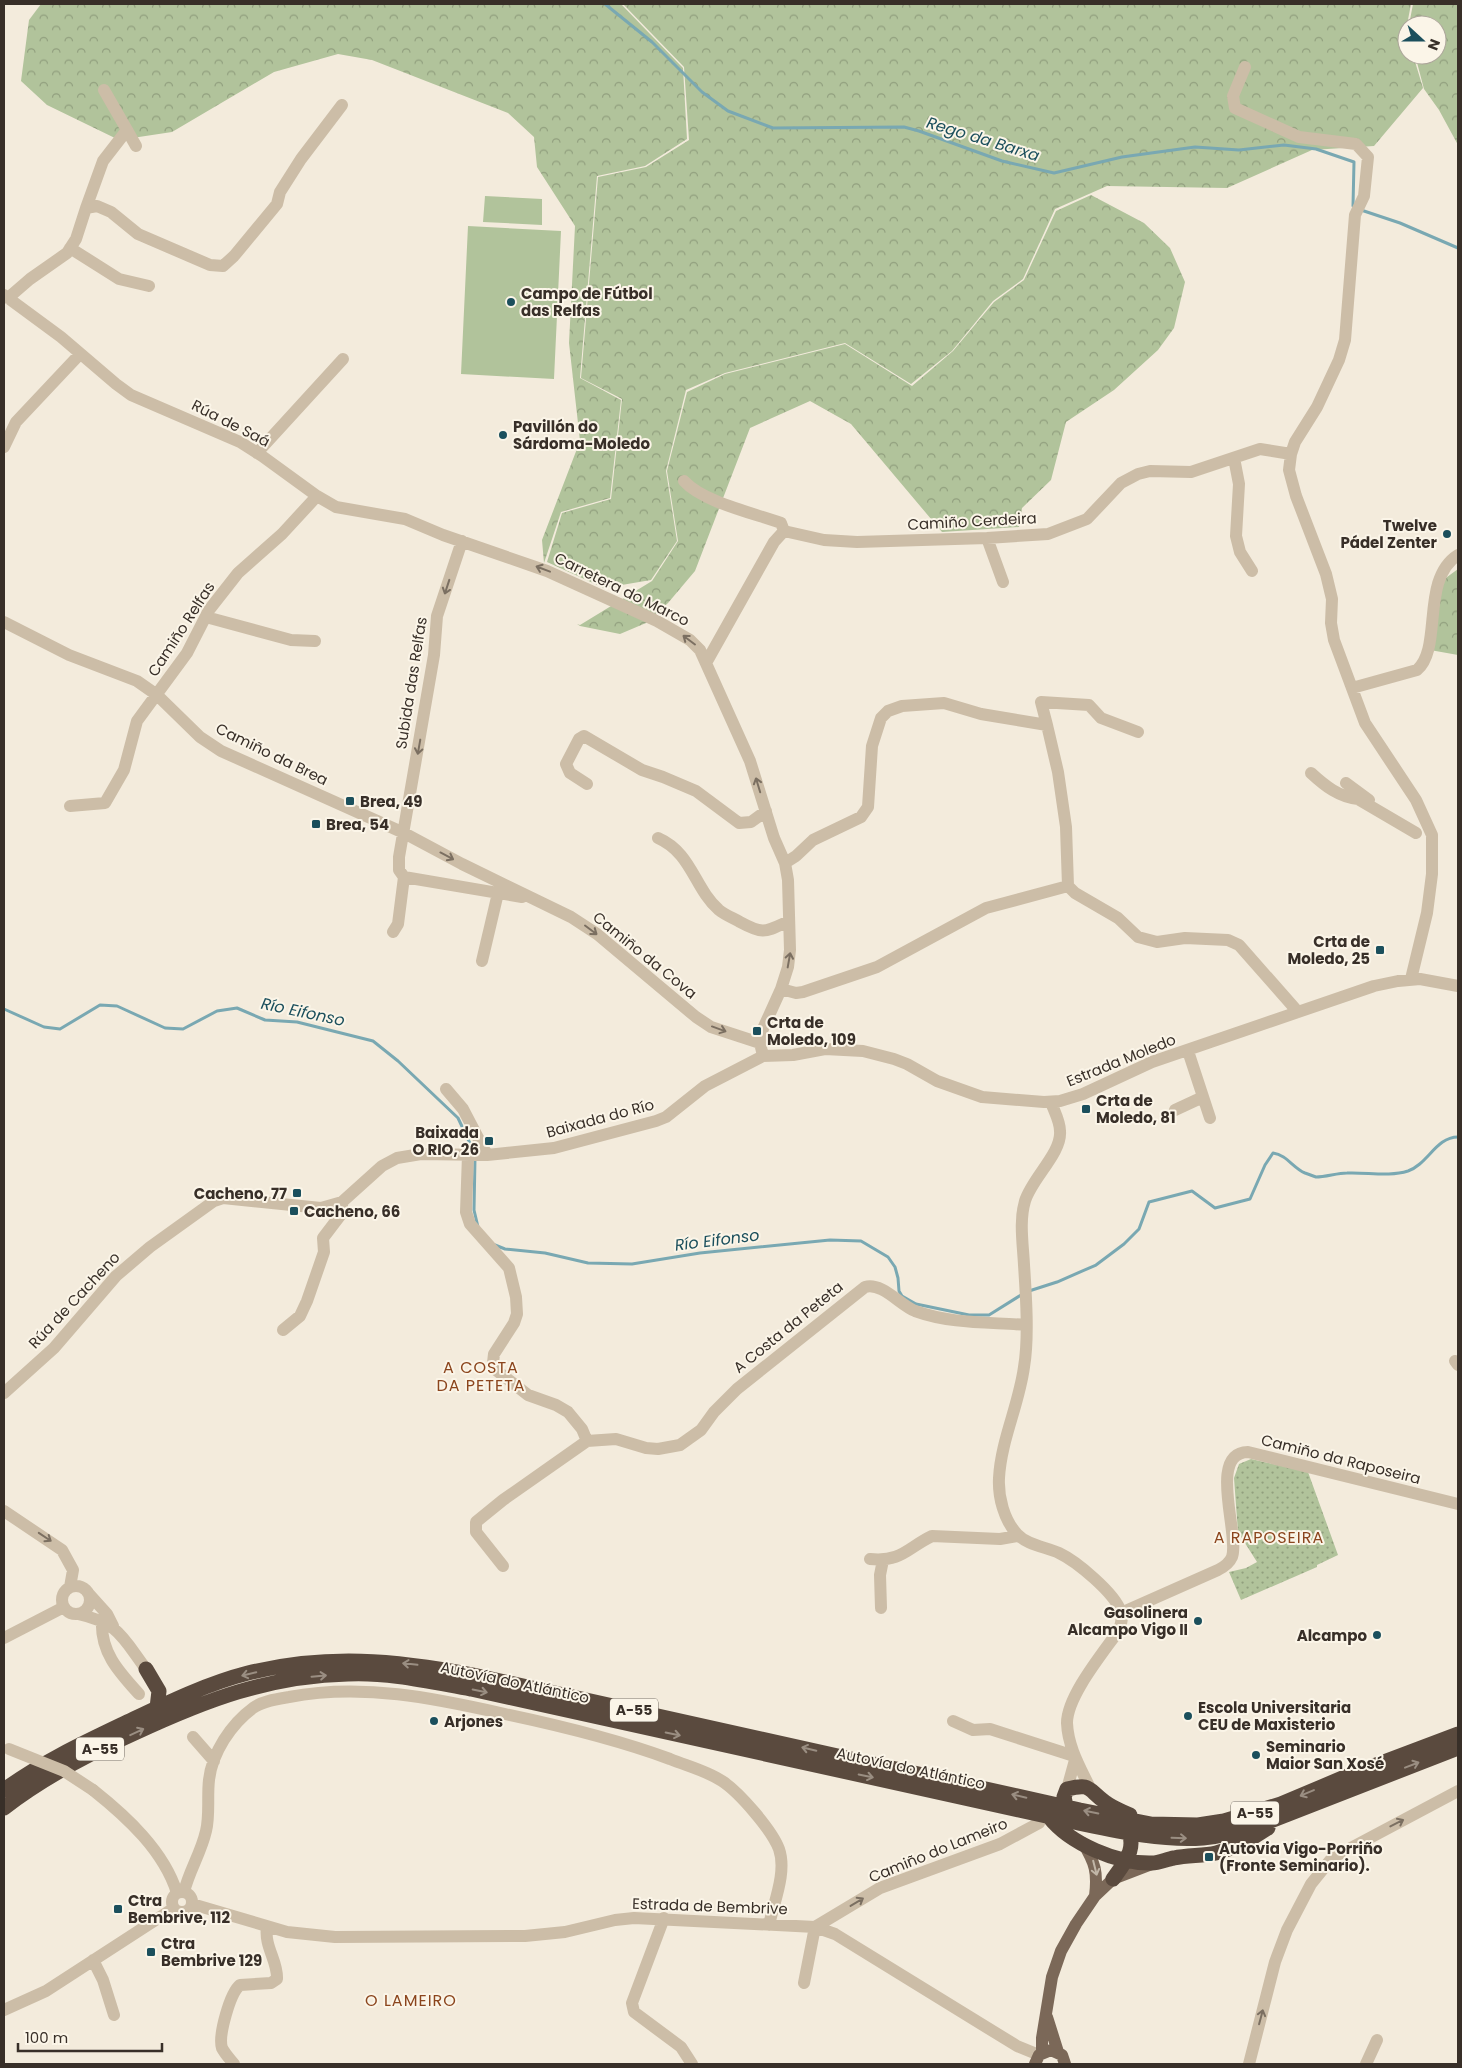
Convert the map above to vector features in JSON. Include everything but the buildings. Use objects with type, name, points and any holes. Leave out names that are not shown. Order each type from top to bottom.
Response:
[{"type":"highway","name":"Autovía do Atlántico","points":[[6,1787],[54,1757],[200,1689],[247,1674],[294,1664],[370,1660],[424,1666],[584,1699],[1068,1814]]},
{"type":"highway","points":[[146,1669],[159,1691],[157,1708]]},
{"type":"highway","name":"Autovía do Atlántico","points":[[4,1808],[62,1769],[93,1752],[204,1703],[252,1687],[298,1678],[348,1674],[421,1680],[472,1689],[1046,1816],[1068,1814]]},
{"type":"highway","name":"A-55","points":[[1068,1814],[1151,1824],[1205,1824],[1257,1813],[1458,1734]]},
{"type":"highway","name":"A-55","points":[[1068,1814],[1130,1833],[1184,1839],[1228,1834],[1286,1816],[1458,1748]]},
{"type":"highway","points":[[1083,1842],[1068,1814],[1064,1797],[1067,1790],[1079,1786],[1090,1788],[1121,1819],[1130,1833],[1132,1843],[1127,1860],[1114,1879]]},
{"type":"highway","points":[[1105,1803],[1151,1824]]},
{"type":"highway","points":[[1046,1816],[1057,1826],[1106,1855],[1137,1863],[1155,1863],[1174,1858],[1216,1853],[1246,1842],[1286,1816]]},
{"type":"main road","points":[[1083,1842],[1095,1863],[1097,1878],[1095,1896]]},
{"type":"main road","points":[[1037,2059],[1047,2013],[1048,1995],[1056,1963],[1076,1924],[1095,1896],[1114,1879],[1155,1863]]},
{"type":"main road","points":[[1047,2013],[1063,2061]]},
{"type":"main road","points":[[1037,2059],[1050,2050],[1063,2061]]},
{"type":"street","points":[[1246,67],[1233,96],[1235,108],[1299,136],[1356,144],[1368,156],[1364,196],[1355,215],[1345,340],[1339,360],[1317,408],[1295,442],[1290,454],[1289,470],[1296,496],[1326,574],[1332,598],[1331,623],[1334,640],[1365,723],[1416,800],[1432,835],[1433,852],[1429,894],[1411,979]]},
{"type":"street","points":[[104,90],[136,146]]},
{"type":"street","points":[[86,208],[97,206],[111,212],[138,234],[210,265],[223,266],[234,256],[277,204],[280,192],[301,159],[342,105]]},
{"type":"street","points":[[6,296],[66,253],[70,248],[76,239],[104,161],[127,130]]},
{"type":"street","points":[[70,248],[120,279],[149,286]]},
{"type":"street","name":"Rúa de Saá","points":[[6,296],[131,395],[240,442],[317,496],[336,507],[406,520],[443,536],[462,541]]},
{"type":"street","points":[[4,447],[16,422],[80,354]]},
{"type":"street","points":[[257,453],[343,358]]},
{"type":"street","name":"Camiño Cerdeira","points":[[784,532],[824,540],[856,542],[1048,534],[1087,519],[1122,483],[1138,474],[1150,471],[1191,472],[1260,449],[1290,454]]},
{"type":"street","points":[[1234,458],[1239,484],[1236,536],[1240,552],[1252,571]]},
{"type":"street","points":[[684,481],[693,490],[708,497],[781,524],[784,532],[774,542],[706,663]]},
{"type":"street","name":"Camiño Relfas","points":[[70,806],[105,803],[124,770],[137,721],[187,653],[206,617],[238,573],[282,534],[317,496]]},
{"type":"street","points":[[987,538],[1003,582]]},
{"type":"street","name":"Carretera do Marco","points":[[462,541],[547,570],[657,621],[690,640],[700,650],[750,761],[774,838],[785,862],[788,880],[790,950],[788,967],[781,989],[765,1022],[760,1043],[763,1056]]},
{"type":"street","name":"Subida das Relfas","points":[[394,932],[398,924],[404,877],[399,870],[399,857],[434,655],[437,616],[462,541]]},
{"type":"street","points":[[1352,688],[1417,670],[1423,665],[1438,583],[1442,571],[1458,555]]},
{"type":"street","points":[[206,617],[291,640],[315,641]]},
{"type":"street","name":"Camiño da Brea","points":[[4,622],[69,655],[136,681],[157,695],[200,737],[221,751],[404,834]]},
{"type":"street","points":[[1138,732],[1102,718],[1089,704],[1042,702],[1058,772],[1066,827],[1068,886],[1075,893],[1118,918],[1138,937],[1157,942],[1185,938],[1228,940],[1239,945],[1298,1012]]},
{"type":"street","points":[[785,862],[796,856],[813,840],[861,817],[866,812],[872,746],[881,718],[888,711],[902,706],[944,703],[981,714],[1047,725]]},
{"type":"street","points":[[587,784],[570,773],[566,764],[579,739],[584,736],[642,770],[696,791],[739,823],[750,822],[766,811]]},
{"type":"street","points":[[1311,774],[1332,790],[1350,798],[1358,799],[1416,833],[1425,836],[1432,835]]},
{"type":"street","points":[[1346,783],[1372,802],[1402,816],[1416,833]]},
{"type":"street","name":"Camiño da Cova","points":[[404,834],[571,917],[590,929],[696,1017],[711,1026],[760,1043]]},
{"type":"street","points":[[658,838],[670,844],[683,856],[704,893],[724,914],[758,931],[770,930],[789,921]]},
{"type":"street","points":[[404,877],[530,898]]},
{"type":"street","points":[[781,989],[796,993],[803,992],[877,967],[986,908],[1068,886]]},
{"type":"street","points":[[482,961],[498,893]]},
{"type":"street","name":"Estrada Moledo","points":[[763,1056],[793,1055],[825,1049],[863,1052],[907,1064],[936,1081],[982,1097],[1051,1102],[1082,1094],[1152,1062],[1374,986],[1411,979],[1458,986]]},
{"type":"street","points":[[1188,1051],[1210,1118]]},
{"type":"street","name":"Baixada do Río","points":[[470,1155],[487,1156],[554,1148],[656,1122],[674,1111],[705,1086],[763,1056]]},
{"type":"street","points":[[446,1089],[463,1109],[487,1156]]},
{"type":"street","points":[[1175,1110],[1203,1097]]},
{"type":"street","points":[[1018,1536],[1003,1508],[999,1494],[999,1479],[1006,1438],[1025,1366],[1026,1325],[1022,1219],[1025,1200],[1036,1177],[1050,1158],[1060,1138],[1059,1124],[1051,1102]]},
{"type":"street","name":"Rúa de Cacheno","points":[[4,1393],[54,1348],[116,1276],[150,1246],[214,1201],[232,1197],[304,1208],[321,1208],[342,1202],[382,1166],[397,1158],[420,1154],[470,1155]]},
{"type":"street","points":[[470,1155],[466,1212],[470,1224],[509,1268],[516,1297],[517,1314],[514,1323],[494,1354],[493,1363],[496,1370],[528,1395],[556,1405],[568,1412],[582,1429],[587,1441],[502,1500],[476,1522],[476,1532],[503,1566]]},
{"type":"street","points":[[283,1330],[300,1316],[307,1301],[324,1252],[323,1238],[342,1213],[342,1202]]},
{"type":"street","name":"A Costa da Peteta","points":[[587,1441],[616,1439],[646,1448],[658,1449],[680,1445],[701,1430],[714,1412],[762,1368],[859,1291],[870,1285],[882,1290],[903,1306],[917,1312],[977,1324],[1026,1325]]},
{"type":"street","name":"Camiño da Raposeira","points":[[1121,1613],[1218,1570],[1230,1560],[1233,1549],[1228,1507],[1228,1472],[1233,1458],[1238,1454],[1248,1452],[1458,1504]]},
{"type":"street","points":[[4,1511],[62,1550],[73,1570],[70,1587],[63,1596],[64,1607],[70,1612],[108,1623]]},
{"type":"street","points":[[881,1608],[880,1575],[877,1560],[906,1554],[932,1536],[1000,1539],[1018,1536],[1057,1552],[1077,1564],[1109,1593],[1121,1613],[1121,1624],[1118,1630],[1084,1682],[1068,1713],[1068,1734],[1075,1758],[1090,1788]]},
{"type":"street","points":[[70,1587],[79,1586],[89,1594],[107,1614],[108,1623],[146,1669]]},
{"type":"street","points":[[78,1614],[88,1607],[90,1603],[89,1594]]},
{"type":"street","points":[[4,1638],[64,1607]]},
{"type":"street","points":[[108,1623],[102,1633],[106,1651],[115,1667],[139,1694]]},
{"type":"street","points":[[6,1748],[64,1770],[114,1807],[152,1848],[171,1874],[181,1892],[192,1898],[189,1910],[182,1913],[174,1908],[172,1900],[181,1892],[206,1831],[209,1780],[214,1762],[230,1732],[254,1707],[278,1699],[340,1691],[404,1694],[473,1707],[593,1734],[636,1747],[709,1774],[722,1780],[737,1792],[771,1834],[782,1859],[781,1872],[769,1925]]},
{"type":"street","points":[[953,1722],[973,1730],[990,1729],[1075,1758]]},
{"type":"street","points":[[193,1737],[214,1762]]},
{"type":"street","points":[[1067,1790],[1075,1758]]},
{"type":"street","points":[[1249,2064],[1275,1962],[1287,1930],[1311,1884],[1332,1858],[1351,1846],[1458,1791]]},
{"type":"street","name":"Camiño do Lameiro","points":[[815,1927],[880,1888],[1000,1844],[1039,1823],[1046,1816]]},
{"type":"street","name":"Estrada de Bembrive","points":[[192,1904],[287,1932],[335,1937],[525,1936],[565,1932],[615,1920],[664,1918],[815,1927],[835,1934],[1037,2059]]},
{"type":"street","points":[[4,2010],[46,1991],[174,1908]]},
{"type":"street","points":[[664,1918],[632,2003],[634,2012],[681,2047],[692,2064]]},
{"type":"street","points":[[234,2064],[222,2048],[221,2042],[226,2014],[234,1992],[240,1985],[270,1983],[277,1979],[278,1972],[266,1944],[266,1927]]},
{"type":"street","points":[[804,1983],[815,1927]]},
{"type":"street","points":[[92,1960],[103,1980],[114,2015]]},
{"type":"street","points":[[1022,2049],[1042,2038]]},
{"type":"street","points":[[1366,2064],[1377,2040]]},
{"type":"green space","points":[[41,4],[621,4],[683,68],[687,139],[645,166],[597,176],[580,378],[621,400],[610,498],[561,512],[544,563],[542,540],[580,441],[569,343],[575,226],[537,167],[534,137],[508,113],[372,60],[338,54],[274,72],[172,132],[119,140],[47,105],[21,81],[29,20]]},
{"type":"green space","points":[[623,4],[1411,4],[1409,15],[1397,15],[1397,65],[1416,65],[1423,88],[1374,146],[1312,150],[1227,188],[1107,186],[1055,209],[1023,279],[993,301],[952,351],[911,384],[845,343],[725,373],[686,390],[666,471],[677,541],[651,580],[604,588],[547,562],[562,513],[611,499],[622,399],[581,378],[598,177],[646,167],[689,140],[684,67]]},
{"type":"green space","points":[[1413,4],[1458,4],[1458,145],[1439,110],[1424,89],[1418,65],[1447,65],[1447,15],[1411,15]]},
{"type":"green space","points":[[1091,195],[1144,223],[1170,248],[1185,282],[1174,328],[1158,350],[1114,390],[1066,422],[1051,480],[1022,508],[1019,527],[942,532],[851,424],[810,401],[750,428],[695,571],[668,603],[646,623],[620,634],[580,626],[577,624],[580,625],[652,581],[678,541],[667,471],[687,392],[725,374],[845,344],[912,386],[953,351],[994,302],[1024,280],[1056,211]]},
{"type":"green space","points":[[485,196],[542,199],[542,225],[483,222]]},
{"type":"green space","name":"Campo de Fútbol das Relfas","points":[[468,226],[561,231],[554,379],[461,374]]},
{"type":"green space","points":[[1458,569],[1458,655],[1430,650],[1443,580]]},
{"type":"green space","points":[[1251,1459],[1308,1472],[1338,1555],[1317,1565],[1317,1567],[1241,1600],[1229,1572],[1246,1568],[1257,1562],[1238,1532],[1234,1478],[1239,1464]]},
{"type":"waterway","name":"Rego da Barxa","points":[[605,4],[652,42],[702,92],[728,111],[773,128],[904,127],[1002,161],[1054,173],[1122,157],[1195,147],[1239,150],[1284,145],[1316,149],[1354,162],[1353,206]]},
{"type":"waterway","name":"Rego da Barxa","points":[[1361,210],[1400,223],[1458,248]]},
{"type":"waterway","name":"Río Eifonso","points":[[4,1009],[44,1027],[60,1029],[100,1005],[117,1006],[165,1028],[183,1029],[217,1011],[237,1008],[265,1020],[297,1022],[373,1041],[398,1061],[458,1118],[474,1152]]},
{"type":"waterway","name":"Río Eifonso","points":[[1029,1291],[1057,1282],[1096,1265],[1124,1244],[1139,1229],[1149,1202],[1192,1191],[1215,1208],[1250,1199],[1265,1165],[1273,1153],[1282,1156],[1301,1171],[1316,1177],[1347,1173],[1393,1174],[1415,1168],[1444,1141],[1458,1137]]},
{"type":"waterway","name":"Río Eifonso","points":[[475,1158],[474,1210],[478,1227]]},
{"type":"waterway","name":"Río Eifonso","points":[[495,1245],[505,1249],[545,1253],[588,1263],[632,1264],[700,1253],[830,1240],[861,1241],[888,1257],[895,1267],[899,1291],[902,1296],[916,1304],[969,1315],[989,1315],[1021,1295]]},
{"type":"place","name":"Campo de Fútbol das Relfas","points":[[511,302]]},
{"type":"place","name":"Pavillón do Sárdoma-Moledo","points":[[503,435]]},
{"type":"place","name":"Twelve Pádel Zenter","points":[[1447,534]]},
{"type":"place","name":"Brea, 49","points":[[350,801]]},
{"type":"place","name":"Brea, 54","points":[[316,824]]},
{"type":"place","name":"Crta de Moledo, 25","points":[[1380,950]]},
{"type":"place","name":"Crta de Moledo, 109","points":[[757,1031]]},
{"type":"place","name":"Crta de Moledo, 81","points":[[1086,1109]]},
{"type":"place","name":"Baixada O RIO, 26","points":[[489,1141]]},
{"type":"place","name":"Cacheno, 77","points":[[297,1193]]},
{"type":"place","name":"Cacheno, 66","points":[[294,1211]]},
{"type":"place","name":"Gasolinera Alcampo Vigo II","points":[[1198,1621]]},
{"type":"place","name":"Alcampo","points":[[1377,1635]]},
{"type":"place","name":"Escola Universitaria CEU de Maxisterio","points":[[1188,1716]]},
{"type":"place","name":"Arjones","points":[[434,1721]]},
{"type":"place","name":"Seminario Maior San Xosé","points":[[1256,1755]]},
{"type":"place","name":"Autovia Vigo-Porriño (Fronte Seminario).","points":[[1209,1857]]},
{"type":"place","name":"Ctra Bembrive, 112","points":[[118,1909]]},
{"type":"place","name":"Ctra Bembrive 129","points":[[151,1952]]},
{"type":"district","name":"A COSTA DA PETETA","points":[[481,1376]]},
{"type":"district","name":"A RAPOSEIRA","points":[[1269,1537]]},
{"type":"district","name":"O LAMEIRO","points":[[411,2000]]}]
